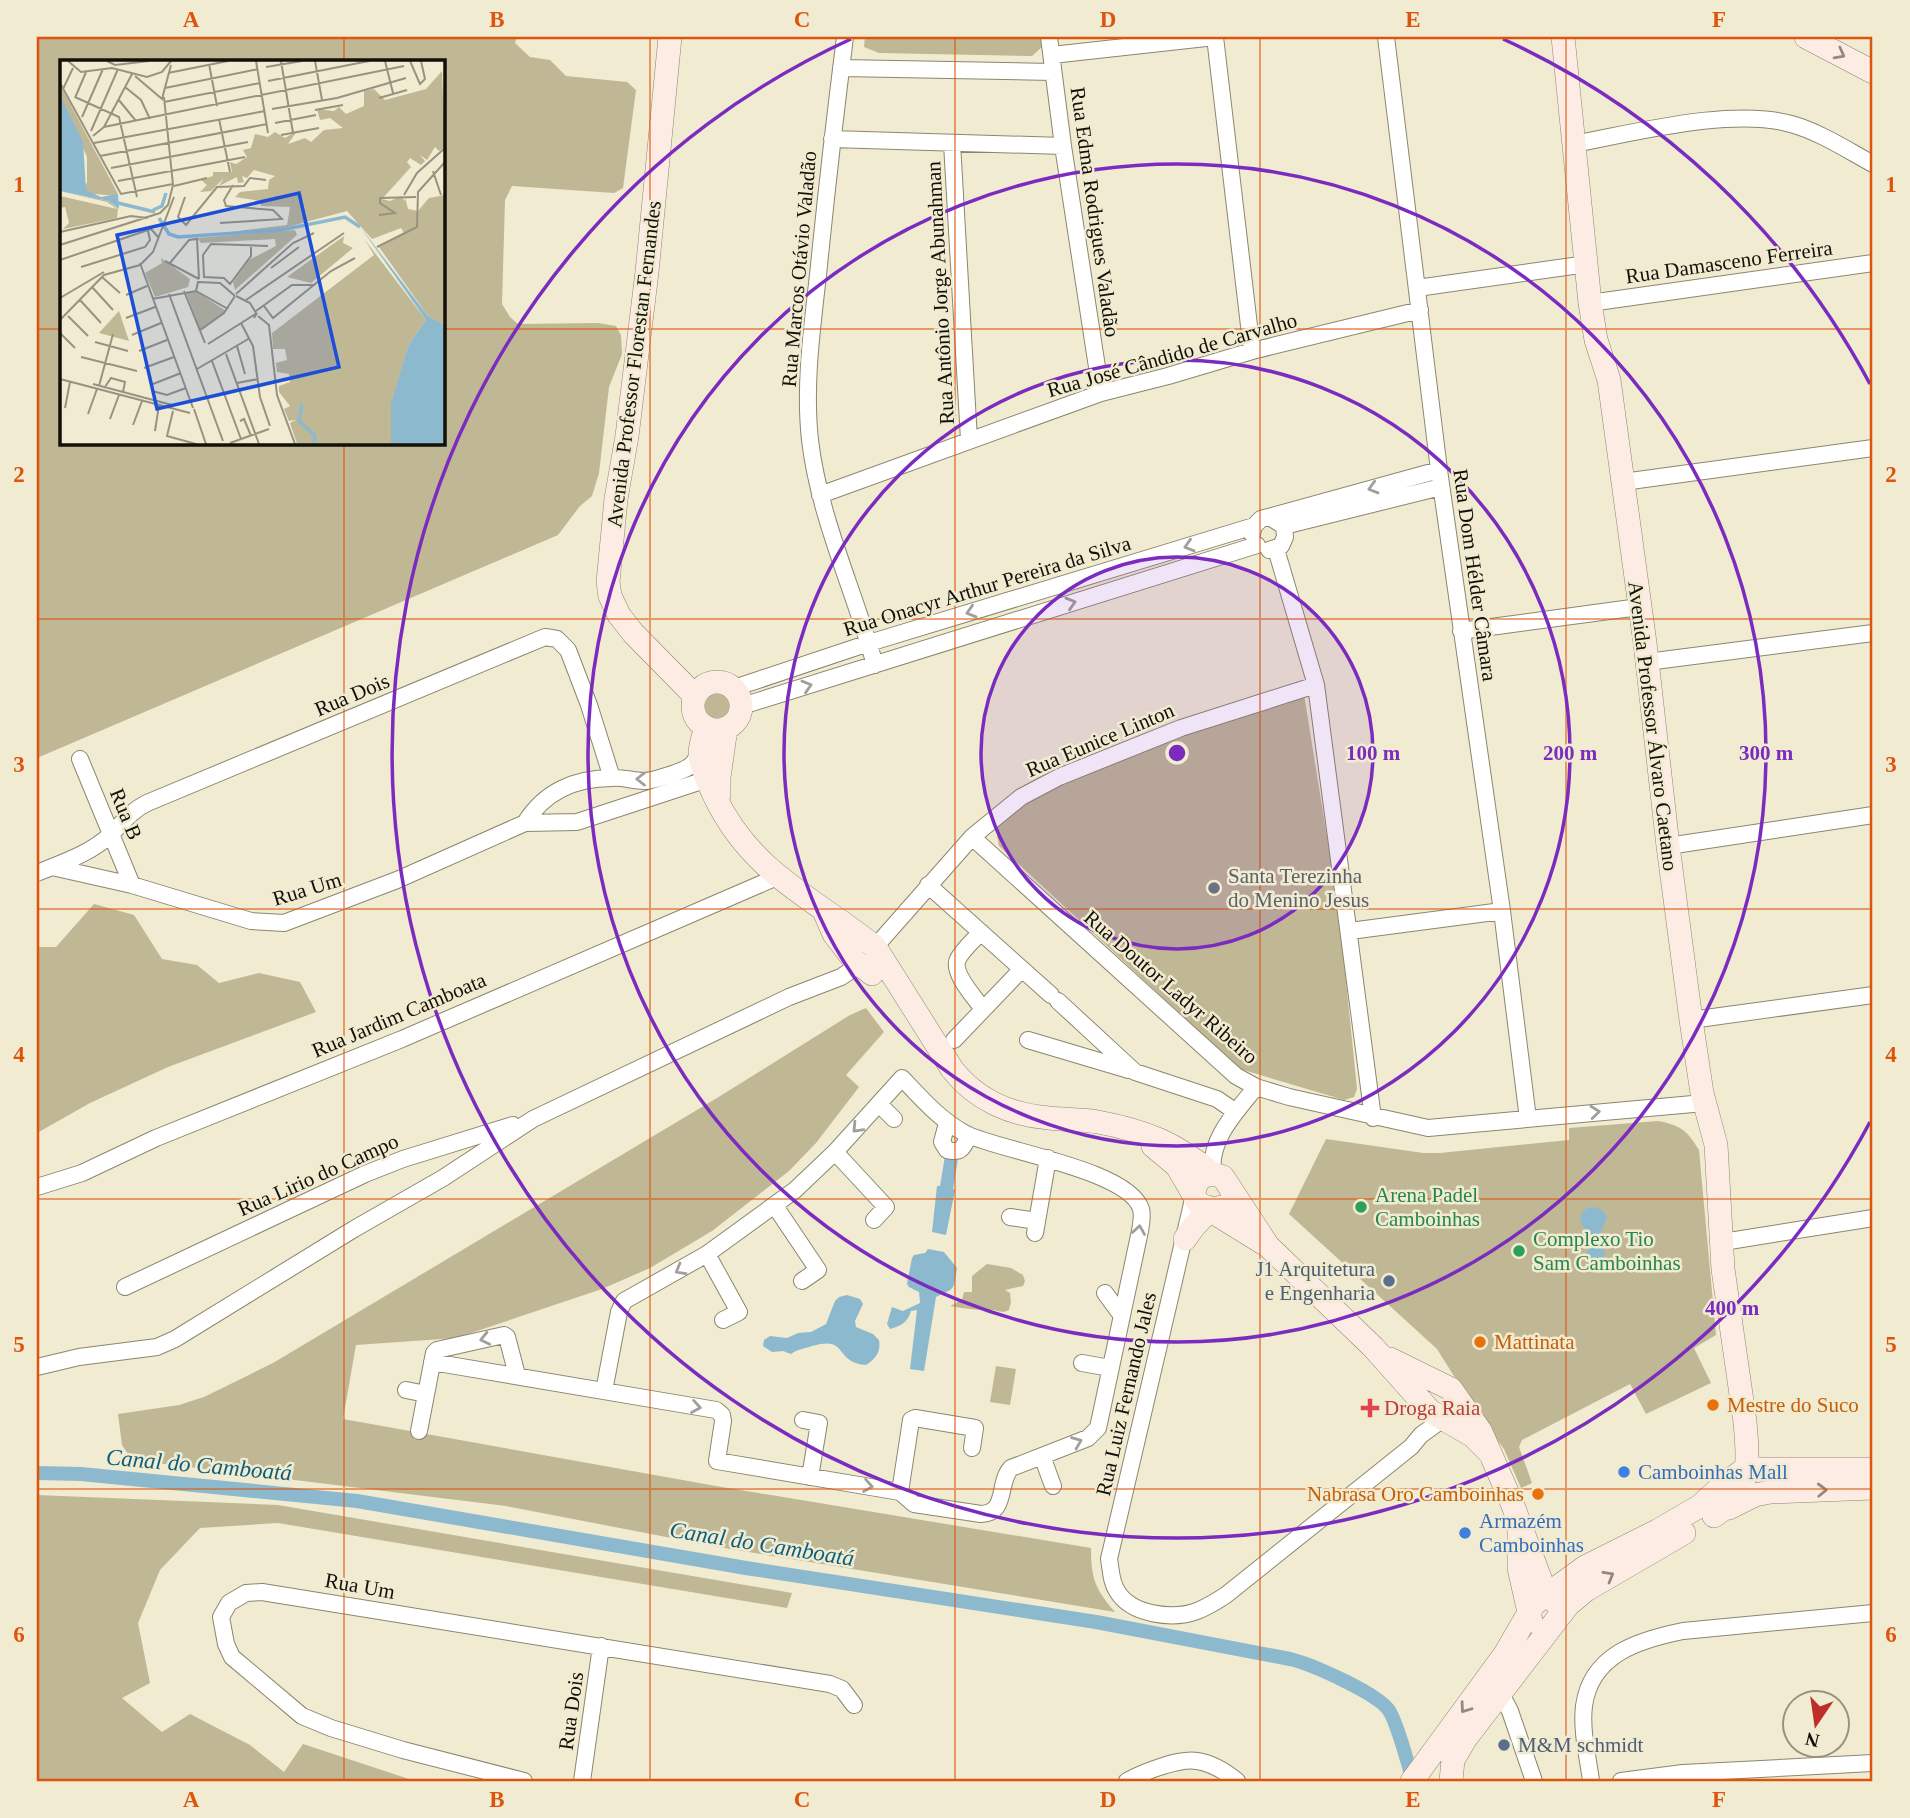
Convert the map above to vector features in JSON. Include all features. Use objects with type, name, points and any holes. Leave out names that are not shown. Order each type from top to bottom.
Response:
[{"type":"street","name":"Rua Marcos Otávio Valadão","points":[[845,37],[808,369],[810,440],[820,495],[875,665]]},
{"type":"street","name":"Rua Edma Rodrigues Valadão","points":[[1049,37],[1101,393]]},
{"type":"street","points":[[1052,55],[1214,37],[1252,351]]},
{"type":"street","name":"Rua Dom Hélder Câmara","points":[[1387,37],[1441,487],[1502,911],[1528,1119]]},
{"type":"street","name":"Avenida Professor Álvaro Caetano","points":[[1563,37],[1590,303],[1596,340],[1609,380],[1691,1020],[1704,1103],[1716,1145],[1723,1269],[1745,1419],[1747,1446],[1741,1488],[1735,1499],[1714,1516]]},
{"type":"street","points":[[1806,37],[1873,72]]},
{"type":"street","name":"Avenida Professor Florestan Fernandes","points":[[672,42],[648,272],[616,499],[608,582],[610,596],[619,615],[633,633],[658,659],[687,674],[699,691]]},
{"type":"street","points":[[841,68],[1053,72]]},
{"type":"street","points":[[1573,144],[1751,117],[1793,124],[1873,164]]},
{"type":"street","points":[[832,139],[1063,146]]},
{"type":"street","name":"Rua Antônio Jorge Abunahman","points":[[951,143],[969,440]]},
{"type":"street","name":"Rua Damasceno Ferreira","points":[[1590,303],[1873,263]]},
{"type":"street","points":[[1417,288],[1587,264]]},
{"type":"street","name":"Rua José Cândido de Carvalho","points":[[820,495],[1101,393],[1252,351],[1420,310]]},
{"type":"street","points":[[1623,482],[1873,449]]},
{"type":"street","points":[[1278,522],[1439,470]]},
{"type":"street","points":[[1278,522],[1284,542],[1276,549],[1266,550],[1257,545],[1252,536],[1254,526],[1261,519],[1278,522],[1441,487]]},
{"type":"street","name":"Rua Onacyr Arthur Pereira da Silva","points":[[738,697],[869,643],[1254,526]]},
{"type":"street","name":"Rua Onacyr Arthur Pereira da Silva","points":[[738,697],[875,665],[1257,545]]},
{"type":"street","points":[[1276,549],[1316,685],[1373,1118]]},
{"type":"street","points":[[1461,631],[1639,607]]},
{"type":"street","points":[[1647,662],[1873,633]]},
{"type":"street","name":"Rua Dois","points":[[44,870],[91,849],[112,834],[122,820],[146,803],[545,637],[557,639],[568,650],[612,778]]},
{"type":"street","points":[[716,728],[700,723],[694,710],[699,691],[715,682],[722,682],[738,697],[737,720],[716,728],[700,753],[719,805],[746,847],[777,877],[824,910],[866,954],[887,963],[904,995],[962,1081],[997,1106],[1032,1116],[1085,1120],[1170,1143],[1188,1153],[1221,1180],[1227,1202],[1196,1223],[1185,1239]]},
{"type":"street","name":"Rua Eunice Linton","points":[[866,954],[972,837],[1013,803],[1059,777],[1181,728],[1316,685]]},
{"type":"street","points":[[716,728],[719,805]]},
{"type":"street","name":"Rua Um","points":[[525,823],[534,809],[554,792],[583,782],[612,778],[646,781],[690,766],[700,753]]},
{"type":"street","name":"Rua B","points":[[80,759],[132,885]]},
{"type":"street","name":"Rua Um","points":[[44,870],[132,885],[251,921],[284,923],[397,880],[525,823],[577,822],[708,779]]},
{"type":"street","points":[[1668,846],[1873,815]]},
{"type":"street","name":"Rua Doutor Ladyr Ribeiro","points":[[972,837],[1236,1076],[1256,1087],[1373,1118],[1429,1128],[1704,1103]]},
{"type":"street","name":"Rua Jardim Camboata","points":[[37,1187],[82,1173],[156,1138],[402,1039],[777,877]]},
{"type":"street","points":[[928,885],[1135,1072]]},
{"type":"street","points":[[1350,931],[1502,911]]},
{"type":"street","points":[[981,932],[958,959],[956,966],[960,977],[983,1009]]},
{"type":"street","name":"Rua Lirio do Campo","points":[[37,1367],[79,1357],[157,1347],[176,1339],[354,1228],[443,1178],[533,1119],[789,997],[841,977],[866,954]]},
{"type":"street","points":[[954,1040],[1022,969]]},
{"type":"street","points":[[1691,1020],[1873,995]]},
{"type":"street","points":[[1028,1040],[1217,1100],[1236,1112]]},
{"type":"street","points":[[432,1362],[604,1391],[667,1409],[716,1410],[722,1415],[723,1421],[717,1461],[900,1492],[914,1504],[990,1514],[999,1505],[1007,1472],[1011,1468],[1088,1438],[1098,1428],[1140,1231],[1140,1209],[1134,1198],[1093,1175],[1048,1158],[969,1135],[947,1123],[902,1077],[835,1152],[795,1190],[707,1254],[624,1301],[619,1312],[604,1391]]},
{"type":"street","points":[[1256,1087],[1220,1135],[1213,1151],[1211,1162],[1221,1180],[1268,1246],[1373,1347],[1434,1412],[1473,1436],[1488,1451]]},
{"type":"street","points":[[879,1104],[894,1119]]},
{"type":"street","name":"Rua Lirio do Campo","points":[[125,1287],[365,1174],[403,1159],[533,1119]]},
{"type":"street","points":[[947,1123],[942,1142],[947,1150],[960,1150],[969,1135]]},
{"type":"street","points":[[1124,1129],[1169,1157],[1199,1204],[1213,1209],[1221,1217],[1268,1246]]},
{"type":"street","points":[[835,1152],[886,1208],[874,1220]]},
{"type":"street","points":[[1010,1217],[1036,1227],[1048,1158]]},
{"type":"street","points":[[1194,1195],[1199,1180],[1221,1180]]},
{"type":"street","name":"Rua Luiz Fernando Jales","points":[[1194,1195],[1109,1559],[1116,1591],[1125,1601],[1141,1609],[1168,1615],[1186,1614],[1206,1608],[1226,1595],[1411,1447],[1421,1436],[1434,1412]]},
{"type":"street","points":[[775,1206],[818,1270],[802,1281]]},
{"type":"street","points":[[1723,1242],[1873,1218]]},
{"type":"street","points":[[707,1254],[739,1312],[723,1320]]},
{"type":"street","points":[[1105,1293],[1122,1316]]},
{"type":"street","points":[[419,1432],[434,1353],[438,1350],[504,1335],[517,1376]]},
{"type":"street","points":[[1373,1347],[1393,1361],[1449,1388],[1481,1432],[1547,1594],[1558,1606],[1554,1622]]},
{"type":"street","points":[[1082,1363],[1111,1368]]},
{"type":"street","points":[[463,1384],[465,1367]]},
{"type":"street","points":[[563,1401],[565,1384]]},
{"type":"street","points":[[1434,1412],[1451,1411],[1456,1403],[1449,1388]]},
{"type":"street","points":[[406,1390],[426,1394]]},
{"type":"street","points":[[900,1492],[911,1420],[915,1418],[975,1428],[972,1448]]},
{"type":"street","points":[[1745,1419],[1753,1443],[1761,1454],[1795,1469]]},
{"type":"street","points":[[1724,1484],[1735,1466],[1745,1419]]},
{"type":"street","points":[[803,1420],[819,1423],[810,1476]]},
{"type":"street","points":[[1042,1456],[1053,1486]]},
{"type":"street","points":[[1412,1781],[1505,1654],[1536,1601],[1585,1567],[1700,1506],[1745,1469],[1873,1469]]},
{"type":"street","points":[[1451,1781],[1453,1760],[1458,1751],[1554,1622],[1568,1605],[1586,1590],[1755,1495],[1770,1492],[1873,1488]]},
{"type":"street","points":[[1520,1524],[1519,1568],[1529,1611],[1535,1624],[1554,1622]]},
{"type":"street","name":"Rua Um","points":[[524,1781],[403,1750],[331,1728],[302,1716],[232,1657],[222,1630],[221,1617],[229,1603],[246,1593],[262,1592],[601,1646],[830,1684],[842,1689],[854,1705]]},
{"type":"street","points":[[1591,1781],[1584,1732],[1584,1705],[1593,1679],[1606,1662],[1627,1647],[1653,1637],[1683,1631],[1873,1613]]},
{"type":"street","name":"Rua Dois","points":[[582,1781],[601,1646]]},
{"type":"street","points":[[1500,1692],[1510,1711],[1534,1781]]},
{"type":"street","points":[[1127,1781],[1143,1772],[1196,1760],[1225,1771],[1237,1781]]},
{"type":"street","points":[[1621,1781],[1683,1773],[1873,1763]]},
{"type":"shaded area","points":[[37,37],[517,37],[515,43],[530,57],[550,60],[566,76],[627,82],[636,90],[623,188],[614,193],[512,186],[505,200],[502,304],[510,317],[518,324],[598,323],[616,326],[621,335],[622,354],[609,387],[599,473],[592,496],[580,506],[558,535],[37,758]]},
{"type":"shaded area","points":[[865,37],[1041,37],[1042,47],[1032,56],[879,53],[864,47]]},
{"type":"shaded area","points":[[1303,688],[1339,912],[1357,1089],[1354,1097],[1344,1100],[1240,1069],[999,846],[996,829],[999,817],[1153,737]]},
{"type":"shaded area","points":[[717,694],[728,701],[729,706],[722,717],[717,718],[706,711],[705,706],[712,695]]},
{"type":"shaded area","points":[[94,904],[134,915],[162,959],[197,965],[219,983],[259,973],[300,982],[316,1012],[168,1067],[90,1103],[37,1133],[37,947],[56,947]]},
{"type":"shaded area","points":[[866,1008],[884,1032],[846,1075],[859,1087],[816,1143],[789,1171],[712,1231],[650,1268],[602,1289],[456,1338],[356,1345],[343,1419],[716,1486],[1091,1548],[1096,1583],[1115,1612],[718,1547],[506,1506],[132,1460],[122,1445],[118,1414],[179,1405],[204,1397],[273,1363],[717,1098],[850,1015]]},
{"type":"shaded area","name":"Complexo Tio Sam Camboinhas","points":[[1658,1121],[1682,1129],[1699,1150],[1716,1335],[1694,1348],[1711,1383],[1646,1414],[1630,1384],[1522,1440],[1519,1447],[1532,1483],[1521,1488],[1504,1449],[1479,1416],[1437,1349],[1289,1214],[1326,1139],[1440,1153],[1569,1140],[1569,1128]]},
{"type":"shaded area","points":[[987,1264],[1011,1268],[1023,1275],[1023,1286],[1005,1290],[1010,1293],[1009,1310],[1002,1312],[950,1306],[962,1300],[964,1292],[972,1292],[972,1276]]},
{"type":"shaded area","points":[[996,1366],[1016,1369],[1010,1405],[990,1402]]},
{"type":"shaded area","points":[[37,1495],[278,1505],[792,1593],[787,1608],[278,1523],[200,1528],[160,1570],[138,1623],[150,1683],[122,1698],[162,1732],[190,1714],[250,1745],[284,1772],[303,1744],[415,1781],[37,1781]]},
{"type":"water","points":[[945,1156],[958,1158],[946,1235],[932,1232],[937,1186],[940,1186]]},
{"type":"water","points":[[1594,1207],[1603,1210],[1607,1218],[1599,1236],[1605,1253],[1603,1259],[1598,1261],[1587,1256],[1589,1236],[1580,1221],[1582,1212]]},
{"type":"water","points":[[928,1249],[944,1252],[957,1268],[953,1288],[936,1297],[924,1371],[910,1369],[917,1310],[911,1311],[906,1321],[898,1326],[890,1329],[887,1324],[892,1307],[903,1311],[920,1303],[919,1292],[907,1284],[912,1258]]},
{"type":"water","points":[[847,1295],[860,1299],[863,1304],[855,1321],[856,1327],[873,1334],[879,1340],[877,1354],[866,1365],[849,1359],[837,1346],[831,1344],[812,1346],[791,1354],[783,1351],[772,1352],[763,1346],[764,1340],[770,1336],[787,1338],[798,1333],[811,1332],[826,1324],[835,1301]]},
{"type":"waterway","name":"Canal do Camboatá","points":[[37,1473],[81,1474],[357,1501],[746,1568],[1096,1622],[1290,1659],[1344,1681],[1384,1705],[1397,1728],[1413,1780]]},
{"type":"place","name":"Santa Terezinha do Menino Jesus","points":[[1214,888]]},
{"type":"place","name":"Arena Padel Camboinhas","points":[[1361,1207]]},
{"type":"place","name":"Complexo Tio Sam Camboinhas","points":[[1519,1251]]},
{"type":"place","name":"J1 Arquitetura e Engenharia","points":[[1389,1281]]},
{"type":"place","name":"Mattinata","points":[[1480,1342]]},
{"type":"place","name":"Mestre do Suco","points":[[1713,1405]]},
{"type":"place","name":"Droga Raia","points":[[1370,1408]]},
{"type":"place","name":"Camboinhas Mall","points":[[1624,1472]]},
{"type":"place","name":"Nabrasa Oro Camboinhas","points":[[1538,1494]]},
{"type":"place","name":"Armazém Camboinhas","points":[[1465,1533]]},
{"type":"place","name":"M&M schmidt","points":[[1504,1745]]}]
